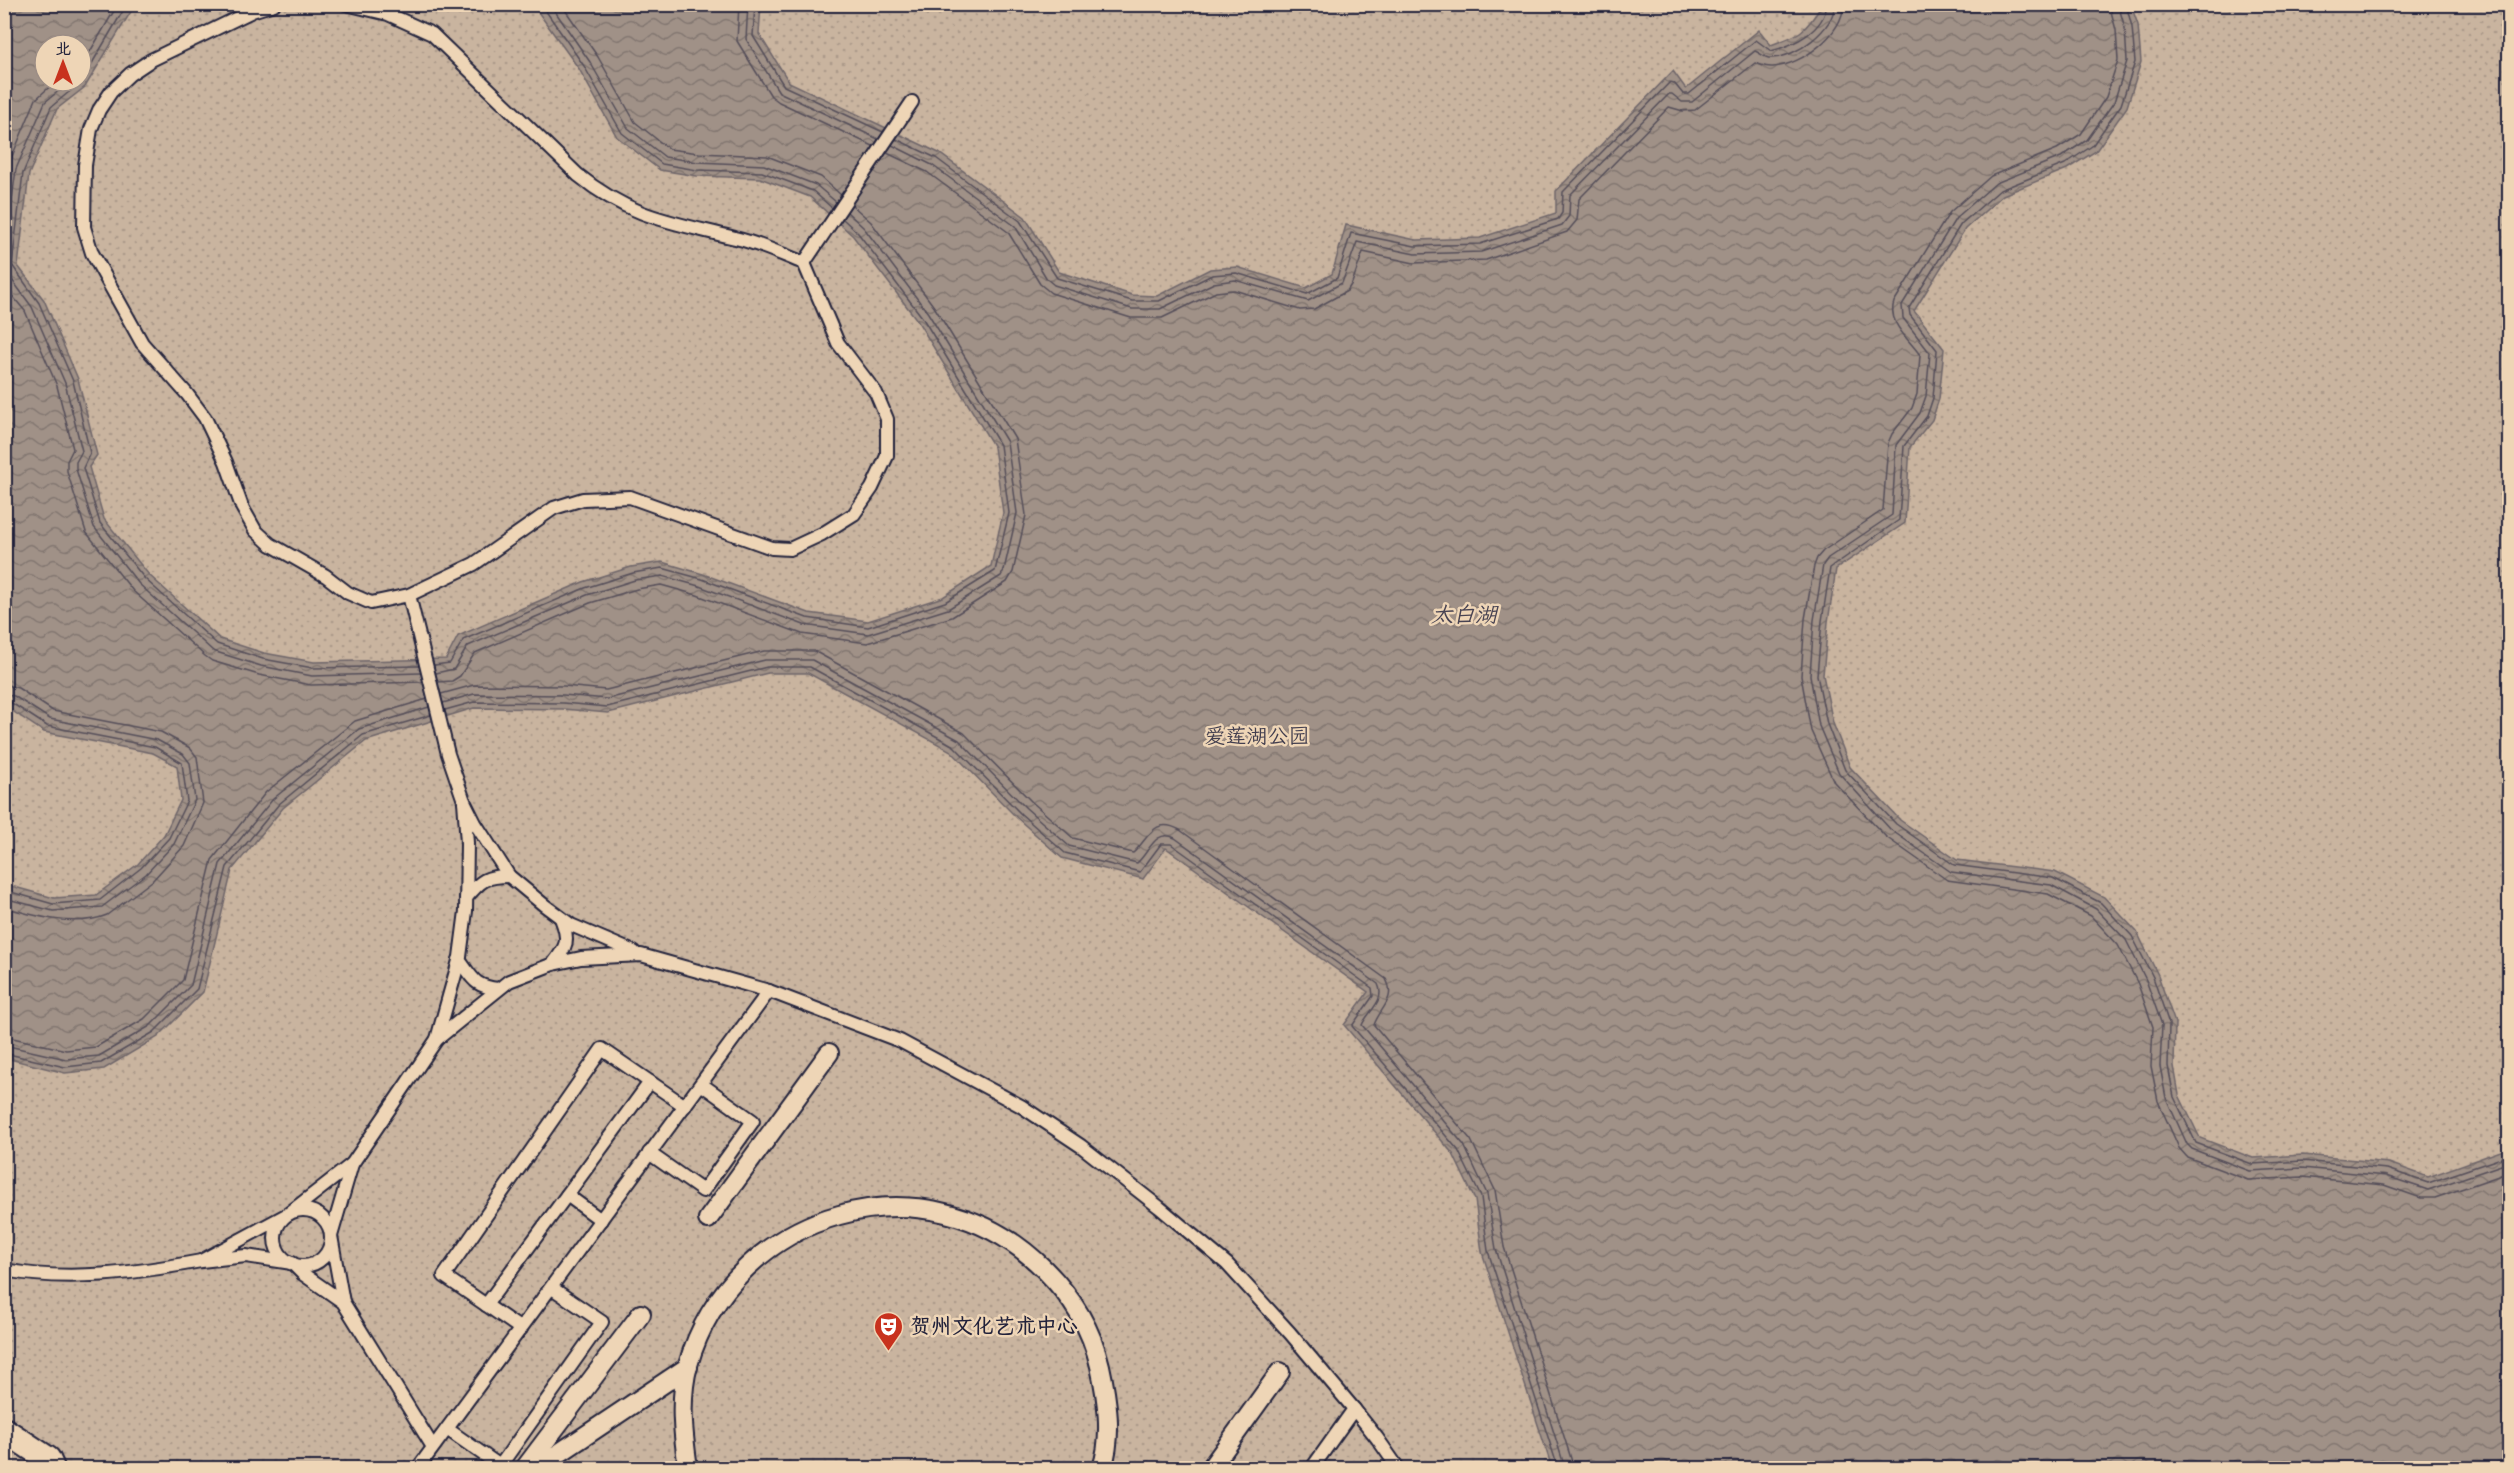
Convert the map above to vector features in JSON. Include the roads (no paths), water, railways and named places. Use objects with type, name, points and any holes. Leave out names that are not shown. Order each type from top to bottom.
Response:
[{"type":"street","points":[[708,1219],[829,1053]]},
{"type":"street","points":[[688,1468],[681,1419],[688,1367],[699,1334],[716,1303],[754,1259],[803,1227],[859,1209],[917,1207],[974,1221],[1024,1250],[1066,1292],[1095,1343],[1108,1400],[1105,1459],[1102,1468]]},
{"type":"street","points":[[525,1468],[640,1314]]},
{"type":"street","points":[[537,1468],[688,1367]]},
{"type":"street","points":[[1211,1468],[1280,1372]]},
{"type":"street","points":[[4,1430],[48,1459],[52,1468]]},
{"type":"lane","points":[[274,4],[252,11],[151,60],[130,74],[111,92],[99,110],[91,129],[86,165],[84,227],[92,253],[142,343],[206,418],[226,462],[242,507],[255,530],[270,544],[326,576],[348,593],[371,603],[409,595],[474,564],[554,508],[583,499],[630,497],[772,548],[790,549],[822,534],[854,514],[872,488],[887,456],[887,419],[876,393],[838,343],[804,263],[737,238],[672,224],[641,214],[597,191],[432,34],[388,14],[346,4]]},
{"type":"lane","points":[[804,263],[912,102]]},
{"type":"lane","points":[[409,595],[448,754],[464,801],[509,876],[561,918],[598,939],[640,955],[769,991],[911,1047],[1021,1106],[1081,1146],[1160,1207],[1227,1264],[1290,1333],[1354,1409],[1398,1468]]},
{"type":"lane","points":[[437,1039],[459,960],[466,898],[467,843],[464,801]]},
{"type":"lane","points":[[466,898],[480,881],[494,876],[509,876]]},
{"type":"lane","points":[[553,964],[567,942],[567,934],[561,918]]},
{"type":"lane","points":[[352,1164],[330,1245],[319,1261],[300,1266],[284,1259],[275,1244],[277,1227],[288,1214],[352,1164],[437,1039],[509,981],[553,964],[581,958],[640,955]]},
{"type":"lane","points":[[459,960],[473,979],[483,987],[498,989]]},
{"type":"lane","points":[[418,1468],[769,991]]},
{"type":"lane","points":[[522,1329],[444,1276],[602,1049],[685,1106]]},
{"type":"lane","points":[[486,1305],[650,1082]]},
{"type":"lane","points":[[649,1153],[703,1191],[753,1121],[701,1084]]},
{"type":"lane","points":[[567,1195],[601,1220]]},
{"type":"lane","points":[[201,1261],[297,1210],[315,1213],[323,1218],[331,1236],[343,1302],[433,1447]]},
{"type":"lane","points":[[4,1270],[44,1276],[114,1274],[246,1256],[292,1263],[321,1288],[343,1302]]},
{"type":"lane","points":[[447,1429],[502,1467],[602,1322],[552,1288]]},
{"type":"lane","points":[[1312,1468],[1354,1409]]},
{"type":"water","name":"太白湖","points":[[5,5],[135,5],[93,74],[93,33],[33,33],[33,93],[77,93],[57,109],[29,174],[18,266],[44,300],[78,379],[97,455],[89,467],[104,519],[149,575],[220,639],[264,653],[314,662],[446,659],[458,636],[583,582],[631,567],[662,562],[703,574],[809,613],[868,621],[943,597],[991,566],[1003,513],[994,447],[917,320],[853,236],[810,197],[760,178],[697,176],[660,170],[617,137],[579,69],[533,5],[761,5],[759,34],[789,82],[939,153],[1025,217],[1059,272],[1132,295],[1157,296],[1210,269],[1237,267],[1306,288],[1332,274],[1346,225],[1416,240],[1480,238],[1556,213],[1556,191],[1673,71],[1686,89],[1759,30],[1771,45],[1796,35],[1806,27],[1822,5],[2131,5],[2138,25],[2141,62],[2127,107],[2096,151],[2067,169],[2003,195],[1965,229],[1914,311],[1944,349],[1939,399],[1932,420],[1910,447],[1905,523],[1836,569],[1823,675],[1833,723],[1850,767],[1900,820],[1957,860],[2055,872],[2104,897],[2137,932],[2158,975],[2175,1023],[2174,1066],[2179,1095],[2200,1138],[2253,1158],[2303,1155],[2389,1163],[2428,1177],[2509,1148],[2509,1468],[1552,1468],[1482,1252],[1475,1200],[1453,1154],[1344,1025],[1368,992],[1166,848],[1143,879],[1062,858],[1017,818],[951,751],[808,673],[768,673],[608,713],[563,709],[474,708],[366,741],[283,808],[232,870],[203,992],[158,1037],[104,1069],[65,1073],[5,1058],[4,884],[54,898],[96,895],[138,864],[164,835],[181,800],[177,766],[153,753],[44,732],[5,706]]},
{"type":"place","name":"贺州文化艺术中心","points":[[889,1352]]},
{"type":"park label","name":"爱莲湖公园","points":[[1257,736]]}]
